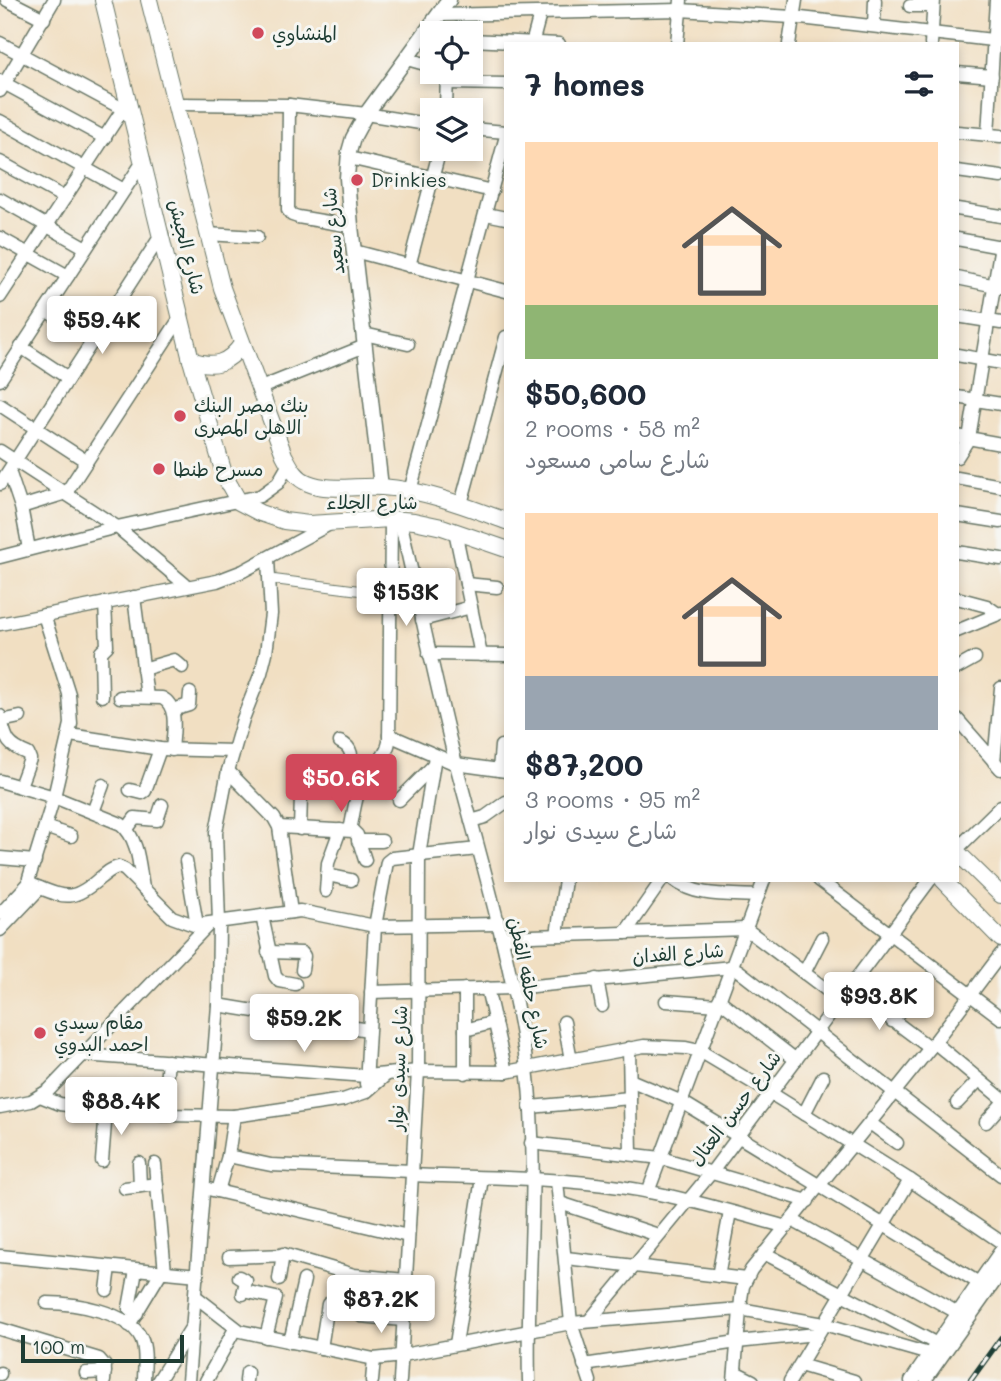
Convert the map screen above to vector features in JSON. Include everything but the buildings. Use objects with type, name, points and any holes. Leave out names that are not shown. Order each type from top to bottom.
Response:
[{"type":"main road","name":"شارع الجيش","points":[[103,0],[126,104],[144,160],[191,360],[225,477],[239,502]]},
{"type":"main road","name":"شارع الجيش","points":[[149,0],[222,288],[258,389],[289,464]]},
{"type":"main road","points":[[191,360],[205,365],[220,364],[234,356],[242,344]]},
{"type":"main road","name":"شارع الجلاء","points":[[289,464],[304,482],[318,487],[382,487],[410,491],[461,504],[504,520]]},
{"type":"main road","name":"شارع الجلاء","points":[[239,502],[284,522],[309,524],[395,519],[428,523],[504,546]]},
{"type":"main road","points":[[959,853],[1001,895]]},
{"type":"main road","points":[[945,882],[1001,939]]},
{"type":"street","points":[[7,0],[44,19]]},
{"type":"street","points":[[54,0],[2,85],[105,138]]},
{"type":"street","name":"شارع سعيد","points":[[437,21],[449,0]]},
{"type":"street","points":[[487,14],[489,0]]},
{"type":"street","points":[[789,42],[796,0]]},
{"type":"street","points":[[874,0],[874,26]]},
{"type":"street","points":[[959,132],[995,136],[992,76],[998,41],[996,0]]},
{"type":"street","points":[[911,6],[933,3],[932,38]]},
{"type":"street","points":[[440,15],[680,5],[874,26],[932,38],[998,41]]},
{"type":"street","points":[[677,42],[680,5]]},
{"type":"street","points":[[532,42],[545,9]]},
{"type":"street","points":[[483,41],[512,42]]},
{"type":"street","points":[[0,43],[126,104],[0,297]]},
{"type":"street","name":"شارع سعيد","points":[[382,487],[351,226],[348,158],[353,138],[366,114],[420,45]]},
{"type":"street","points":[[407,59],[420,63]]},
{"type":"street","points":[[959,73],[992,76]]},
{"type":"street","points":[[483,82],[504,85]]},
{"type":"street","points":[[174,104],[289,105],[420,123]]},
{"type":"street","points":[[289,105],[288,210],[298,218],[351,226]]},
{"type":"street","points":[[0,121],[124,190]]},
{"type":"street","points":[[483,131],[504,134]]},
{"type":"street","points":[[410,491],[504,142]]},
{"type":"street","points":[[348,158],[492,191]]},
{"type":"street","points":[[0,380],[144,160]]},
{"type":"street","points":[[409,266],[437,161]]},
{"type":"street","points":[[0,162],[65,198]]},
{"type":"street","points":[[959,171],[1001,177]]},
{"type":"street","points":[[0,199],[86,248]]},
{"type":"street","points":[[959,209],[1001,216]]},
{"type":"street","points":[[485,214],[504,218]]},
{"type":"street","points":[[0,484],[162,234]]},
{"type":"street","points":[[207,234],[257,237]]},
{"type":"street","points":[[0,237],[68,276]]},
{"type":"street","points":[[959,239],[1001,246],[995,322],[982,359],[976,400],[963,437],[1001,444]]},
{"type":"street","points":[[354,251],[504,290]]},
{"type":"street","points":[[959,278],[998,286]]},
{"type":"street","points":[[46,310],[92,341]]},
{"type":"street","points":[[21,507],[66,494],[182,315]]},
{"type":"street","points":[[959,316],[995,322]]},
{"type":"street","points":[[258,389],[364,340],[408,344]]},
{"type":"street","points":[[461,504],[504,344]]},
{"type":"street","points":[[21,347],[68,378]]},
{"type":"street","points":[[959,355],[1001,363]]},
{"type":"street","points":[[959,397],[1001,404]]},
{"type":"street","points":[[0,405],[86,461]]},
{"type":"street","points":[[0,451],[12,466],[66,494],[117,527],[187,586]]},
{"type":"street","points":[[0,557],[117,527],[260,496],[278,483],[289,464]]},
{"type":"street","points":[[12,466],[29,549]]},
{"type":"street","points":[[959,478],[1001,486]]},
{"type":"street","points":[[959,515],[1001,522]]},
{"type":"street","points":[[356,781],[386,753],[389,735],[390,594],[395,519]]},
{"type":"street","name":"شارع حلقه القطن","points":[[395,519],[418,598],[456,764],[513,988],[527,1070],[531,1143],[527,1330],[529,1381]]},
{"type":"street","points":[[0,624],[217,581],[268,559],[333,522]]},
{"type":"street","points":[[455,531],[481,655]]},
{"type":"street","points":[[959,552],[1001,559]]},
{"type":"street","points":[[188,1381],[218,1005],[208,924],[216,832],[228,771],[266,653],[271,614],[268,559]]},
{"type":"street","points":[[270,579],[418,598]]},
{"type":"street","points":[[466,584],[497,587]]},
{"type":"street","points":[[134,597],[147,697]]},
{"type":"street","points":[[959,599],[987,606],[1000,614]]},
{"type":"street","points":[[103,696],[101,652],[107,646],[105,603]]},
{"type":"street","points":[[422,620],[471,607]]},
{"type":"street","points":[[959,630],[1000,614]]},
{"type":"street","points":[[44,615],[69,694],[71,709],[70,735],[29,878],[35,885],[62,895],[76,896],[85,892],[112,868],[119,867],[172,916],[186,924],[208,924],[291,912],[310,912],[375,926],[419,926],[557,935],[746,929],[840,1000]]},
{"type":"street","points":[[429,653],[504,655]]},
{"type":"street","points":[[959,667],[975,658]]},
{"type":"street","points":[[143,669],[174,660],[182,667]]},
{"type":"street","points":[[998,765],[1001,688]]},
{"type":"street","points":[[173,710],[189,705],[190,694]]},
{"type":"street","points":[[120,697],[162,698],[168,701],[173,710],[166,749],[145,791],[142,793],[130,790]]},
{"type":"street","points":[[20,717],[1,719],[8,742],[28,754],[30,759],[20,786]]},
{"type":"street","points":[[959,721],[998,765]]},
{"type":"street","points":[[70,735],[166,749],[234,751]]},
{"type":"street","points":[[389,735],[434,761],[503,770],[501,746]]},
{"type":"street","points":[[326,891],[331,852],[345,830],[356,781],[351,750],[340,742]]},
{"type":"street","points":[[398,800],[434,761]]},
{"type":"street","name":"شارع سيدى نوار","points":[[400,1381],[418,1071],[419,855],[434,761]]},
{"type":"street","points":[[300,829],[306,809],[302,764]]},
{"type":"street","points":[[228,771],[274,818],[279,827],[291,912]]},
{"type":"street","points":[[330,778],[356,781],[376,789]]},
{"type":"street","points":[[0,781],[54,797],[121,824],[135,844],[144,888]]},
{"type":"street","points":[[93,812],[103,785]]},
{"type":"street","points":[[471,821],[485,817],[504,803]]},
{"type":"street","points":[[127,829],[135,818],[157,820],[162,805]]},
{"type":"street","points":[[959,849],[1001,806]]},
{"type":"street","points":[[279,827],[355,832],[365,860]]},
{"type":"street","points":[[45,828],[71,836]]},
{"type":"street","points":[[358,841],[382,841]]},
{"type":"street","points":[[366,1092],[375,926],[387,862],[392,858],[478,849]]},
{"type":"street","points":[[0,858],[35,861]]},
{"type":"street","points":[[186,861],[208,924]]},
{"type":"street","points":[[327,875],[351,880]]},
{"type":"street","points":[[557,935],[565,882]]},
{"type":"street","points":[[625,933],[662,882]]},
{"type":"street","points":[[666,882],[695,892],[758,896]]},
{"type":"street","points":[[648,1192],[763,882]]},
{"type":"street","points":[[822,882],[1001,1018]]},
{"type":"street","name":"شارع حسن العتال","points":[[589,1321],[739,1137],[928,882]]},
{"type":"street","points":[[0,914],[35,885]]},
{"type":"street","points":[[0,930],[35,885]]},
{"type":"street","points":[[262,916],[276,978],[295,984]]},
{"type":"street","points":[[0,1107],[20,1104],[40,1096],[83,1055],[208,924]]},
{"type":"street","points":[[804,973],[822,938]]},
{"type":"street","points":[[268,952],[302,953],[302,970]]},
{"type":"street","points":[[752,1381],[734,1377],[740,1308],[746,1279],[1001,954]]},
{"type":"street","name":"شارع الفدان","points":[[371,992],[513,988],[732,967],[1001,1175]]},
{"type":"street","points":[[597,979],[602,1006]]},
{"type":"street","points":[[487,988],[506,1072]]},
{"type":"street","points":[[850,988],[891,1021],[932,1045],[1001,1098]]},
{"type":"street","points":[[464,1073],[466,989]]},
{"type":"street","points":[[891,1021],[912,995]]},
{"type":"street","points":[[666,1001],[718,1002],[796,1060]]},
{"type":"street","points":[[218,1005],[368,1030]]},
{"type":"street","points":[[465,1030],[495,1022]]},
{"type":"street","points":[[564,1022],[571,1060]]},
{"type":"street","points":[[83,1055],[366,1076],[418,1071],[464,1073],[527,1070],[629,1048],[672,1045],[700,1051],[772,1094],[910,1180],[1001,1242]]},
{"type":"street","points":[[629,1048],[631,1154]]},
{"type":"street","points":[[163,1115],[168,1061]]},
{"type":"street","points":[[40,1096],[60,1104],[106,1111],[234,1116],[332,1103],[366,1092],[388,1073]]},
{"type":"street","points":[[804,1114],[823,1077]]},
{"type":"street","points":[[630,1080],[682,1102],[979,1283]]},
{"type":"street","points":[[957,1102],[979,1080]]},
{"type":"street","points":[[530,1107],[630,1098]]},
{"type":"street","points":[[986,1122],[1001,1105]]},
{"type":"street","points":[[102,1161],[106,1111]]},
{"type":"street","points":[[218,1191],[228,1156],[234,1116]]},
{"type":"street","points":[[870,1123],[897,1143]]},
{"type":"street","points":[[531,1143],[661,1158],[808,1201]]},
{"type":"street","points":[[228,1156],[271,1165],[557,1181],[648,1192],[789,1224],[863,1259],[958,1313]]},
{"type":"street","points":[[139,1163],[140,1186]]},
{"type":"street","points":[[133,1319],[163,1272],[156,1233],[155,1164]]},
{"type":"street","points":[[456,1344],[482,1178]]},
{"type":"street","points":[[790,1381],[910,1180]]},
{"type":"street","points":[[557,1181],[571,1323],[590,1381]]},
{"type":"street","points":[[125,1188],[157,1184]]},
{"type":"street","points":[[204,1188],[408,1236]]},
{"type":"street","points":[[560,1203],[658,1235]]},
{"type":"street","points":[[718,1276],[730,1212]]},
{"type":"street","points":[[912,1381],[1001,1252]]},
{"type":"street","points":[[764,1253],[842,1294],[933,1349]]},
{"type":"street","points":[[229,1256],[283,1254],[354,1275],[405,1280]]},
{"type":"street","points":[[279,1279],[283,1254]]},
{"type":"street","points":[[0,1256],[198,1275]]},
{"type":"street","points":[[566,1258],[746,1279]]},
{"type":"street","points":[[107,1290],[110,1267]]},
{"type":"street","points":[[136,1270],[129,1308],[143,1341],[144,1381]]},
{"type":"street","points":[[923,1381],[1001,1271]]},
{"type":"street","points":[[239,1277],[246,1280],[243,1292],[276,1298],[266,1337]]},
{"type":"street","points":[[290,1342],[304,1280]]},
{"type":"street","points":[[195,1296],[235,1329],[374,1359],[571,1323],[740,1308],[820,1329],[933,1349]]},
{"type":"street","points":[[47,1303],[90,1308],[133,1319]]},
{"type":"street","points":[[321,1348],[328,1304]]},
{"type":"street","points":[[361,1317],[403,1320]]},
{"type":"street","points":[[158,1381],[193,1325]]},
{"type":"street","points":[[0,1329],[99,1359],[104,1363],[104,1377],[86,1373]]},
{"type":"street","points":[[206,1381],[235,1329]]},
{"type":"street","points":[[584,1365],[820,1329]]},
{"type":"street","points":[[372,1381],[374,1359]]},
{"type":"street","points":[[800,1365],[854,1381]]},
{"type":"railway","points":[[970,1381],[1001,1338]]},
{"type":"place","name":"المنشاوي","points":[[258,33]]},
{"type":"place","name":"Drinkies","points":[[357,180]]},
{"type":"place","name":"بنك مصر البنك الاهلى المصرى","points":[[180,416]]},
{"type":"place","name":"مسرح طنطا","points":[[159,469]]},
{"type":"place","name":"مقام سيدي احمد البدوي","points":[[40,1033]]}]
